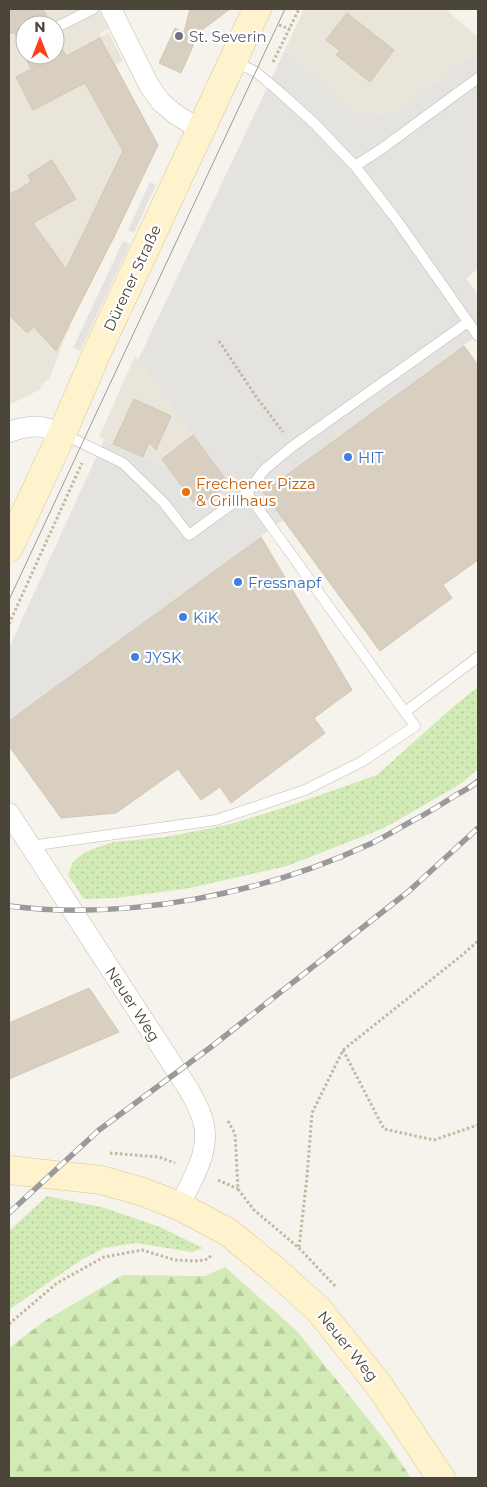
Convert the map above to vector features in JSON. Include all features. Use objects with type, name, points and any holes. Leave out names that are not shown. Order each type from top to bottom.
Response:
[{"type":"main road","name":"Dürener Straße","points":[[9,548],[62,434],[98,350],[258,9]]},
{"type":"main road","name":"Neuer Weg","points":[[9,1170],[101,1180],[143,1192],[179,1206],[228,1232],[318,1309],[378,1384],[441,1478]]},
{"type":"street","points":[[111,9],[150,87],[161,102],[175,114],[201,130]]},
{"type":"street","points":[[9,432],[32,426],[49,427],[62,434]]},
{"type":"street","name":"Neuer Weg","points":[[9,813],[189,1090],[202,1116],[206,1135],[205,1150],[179,1206]]},
{"type":"lane","points":[[65,23],[93,9]]},
{"type":"lane","points":[[234,61],[256,72],[314,123],[355,166],[396,219],[478,336]]},
{"type":"lane","points":[[355,166],[380,150],[478,78]]},
{"type":"lane","points":[[62,434],[122,463],[164,502],[189,535],[247,492],[264,470],[293,446],[468,322]]},
{"type":"lane","points":[[30,846],[216,820],[305,790],[363,761],[414,726],[247,492]]},
{"type":"lane","points":[[405,712],[478,657]]},
{"type":"path","points":[[265,80],[299,9]]},
{"type":"path","points":[[219,341],[255,395],[293,446]]},
{"type":"path","points":[[9,624],[89,448]]},
{"type":"path","points":[[299,1248],[312,1113],[343,1050],[478,941]]},
{"type":"path","points":[[343,1050],[384,1129],[434,1140],[478,1125]]},
{"type":"path","points":[[227,1119],[235,1134],[238,1188],[254,1210],[299,1248],[339,1290]]},
{"type":"path","points":[[9,1324],[57,1283],[104,1258],[142,1250],[175,1260],[198,1261],[208,1259],[228,1232]]},
{"type":"shaded area","points":[[9,9],[98,9],[109,29],[100,33],[101,37],[109,33],[123,61],[116,65],[158,145],[69,325],[71,328],[67,332],[50,378],[40,387],[41,389],[9,405]]},
{"type":"shaded area","points":[[304,9],[445,9],[478,37],[478,52],[398,110],[386,113],[362,114],[345,107],[285,50]]},
{"type":"shaded area","points":[[285,50],[345,107],[362,114],[386,113],[398,110],[478,52],[478,269],[466,278],[478,294],[478,335],[263,491],[283,520],[9,721],[9,648],[104,440],[169,467],[197,507],[229,484],[138,360]]},
{"type":"shaded area","points":[[150,182],[156,185],[134,233],[128,230]]},
{"type":"shaded area","points":[[123,241],[130,244],[80,351],[73,348]]},
{"type":"shaded area","points":[[135,356],[229,484],[197,507],[169,467],[99,437]]},
{"type":"green space","points":[[478,687],[478,769],[459,785],[384,828],[287,866],[190,888],[116,898],[84,899],[68,875],[73,862],[85,852],[113,842],[165,837],[227,825],[283,808],[377,775]]},
{"type":"green space","points":[[47,1196],[105,1208],[160,1227],[203,1248],[192,1252],[136,1243],[104,1248],[81,1260],[9,1310],[9,1231]]},
{"type":"green space","points":[[225,1267],[297,1331],[389,1445],[411,1478],[9,1478],[9,1348],[43,1322],[123,1275],[205,1276]]},
{"type":"building","points":[[9,9],[43,9],[46,15],[15,15],[15,34],[14,32],[9,34]]},
{"type":"building","points":[[190,9],[230,9],[194,36],[197,37],[181,73],[159,63],[175,28],[184,32]]},
{"type":"building","points":[[347,13],[394,50],[370,82],[336,55],[340,51],[326,40]]},
{"type":"building","points":[[100,38],[158,145],[56,351],[34,327],[27,333],[9,315],[9,195],[31,182],[28,175],[52,160],[76,199],[33,223],[66,269],[123,151],[85,83],[33,110],[16,77],[31,69],[29,65],[65,65],[65,54],[66,56]]},
{"type":"building","points":[[464,346],[478,365],[478,560],[443,585],[452,598],[380,651],[263,492]]},
{"type":"building","points":[[134,399],[171,416],[156,450],[149,442],[143,457],[113,444]]},
{"type":"building","points":[[193,435],[229,484],[197,507],[162,459]]},
{"type":"building","points":[[261,537],[352,690],[314,718],[325,733],[231,803],[220,787],[201,800],[178,769],[116,813],[61,818],[9,746],[9,721]]},
{"type":"building","points":[[89,988],[119,1032],[9,1079],[9,1023]]},
{"type":"tram line","points":[[9,600],[285,9]]},
{"type":"railway","points":[[9,906],[54,910],[100,910],[147,906],[240,890],[329,862],[370,844],[430,811],[478,781]]},
{"type":"railway","points":[[9,1213],[99,1130],[211,1047],[409,891],[478,828]]},
{"type":"place","name":"St. Severin","points":[[179,36]]},
{"type":"place","name":"HIT","points":[[348,457]]},
{"type":"place","name":"Frechener Pizza & Grillhaus","points":[[186,492]]},
{"type":"place","name":"Fressnapf","points":[[238,582]]},
{"type":"place","name":"KiK","points":[[183,617]]},
{"type":"place","name":"JYSK","points":[[135,657]]}]
